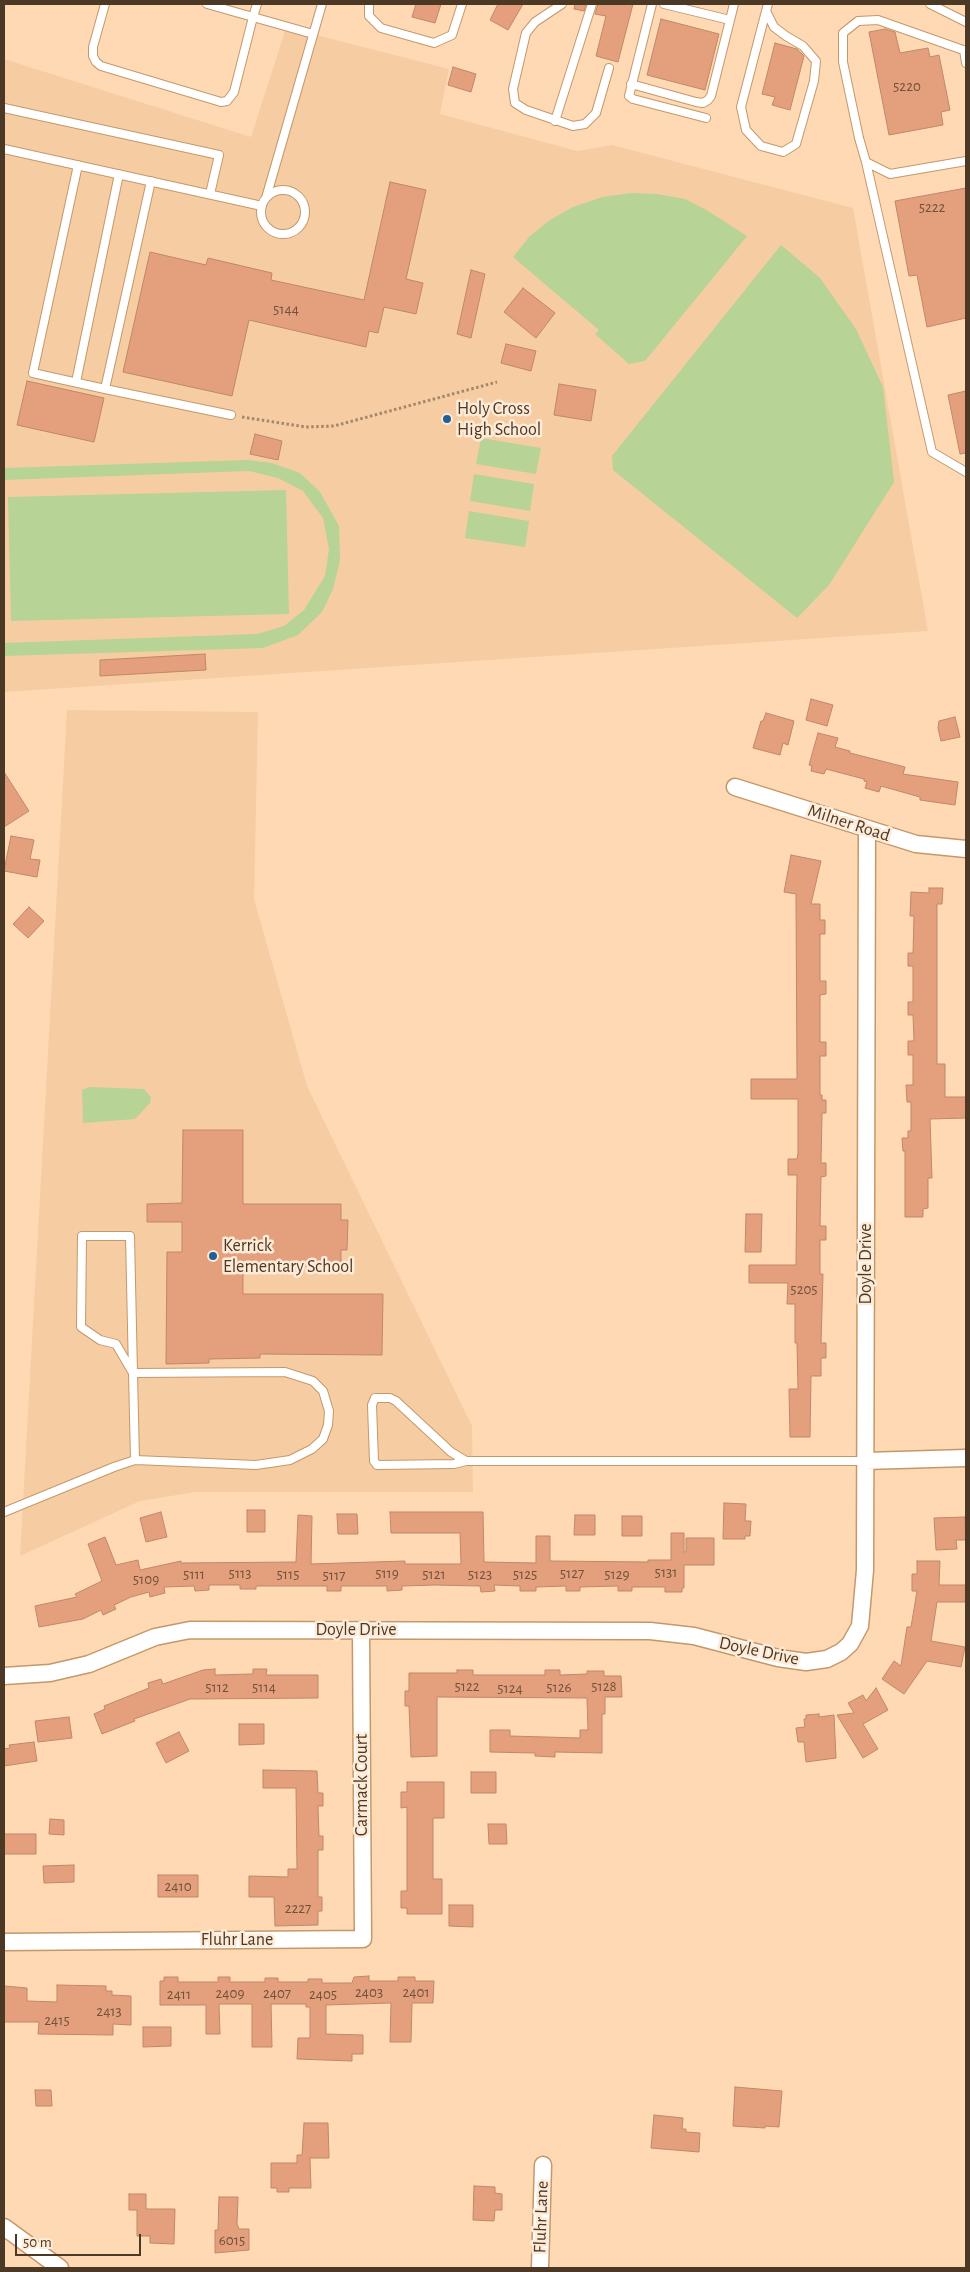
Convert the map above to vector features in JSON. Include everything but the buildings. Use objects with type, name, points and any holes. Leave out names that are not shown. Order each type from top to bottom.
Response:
[{"type":"street","name":"Milner Road","points":[[734,787],[916,844],[966,849]]},
{"type":"street","name":"Doyle Drive","points":[[4,1676],[50,1673],[89,1664],[155,1637],[190,1630],[650,1631],[694,1636],[794,1661],[827,1660],[850,1644],[860,1626],[865,1570],[868,829]]},
{"type":"street","points":[[865,1460],[966,1458]]},
{"type":"street","name":"Carmack Court","points":[[362,1630],[363,1939]]},
{"type":"street","name":"Fluhr Lane","points":[[4,1942],[363,1939]]},
{"type":"street","name":"Fluhr Lane","points":[[540,2268],[543,2165]]},
{"type":"street","points":[[4,2227],[60,2268]]},
{"type":"lane","points":[[105,4],[93,47],[93,56],[96,62],[101,66],[221,102],[227,101],[234,92],[256,4]]},
{"type":"lane","points":[[207,4],[313,34]]},
{"type":"lane","points":[[266,198],[281,190],[297,195],[305,210],[304,219],[300,227],[293,232],[276,234],[263,223],[261,214],[322,4]]},
{"type":"lane","points":[[369,4],[368,16],[380,28],[434,43],[452,35],[462,4]]},
{"type":"lane","points":[[562,4],[535,22],[526,33],[513,89],[515,103],[526,110],[573,126],[585,124],[596,113],[608,68]]},
{"type":"lane","points":[[555,120],[592,4]]},
{"type":"lane","points":[[652,4],[629,96],[633,99],[706,118]]},
{"type":"lane","points":[[664,4],[730,20]]},
{"type":"lane","points":[[631,84],[696,102],[702,103],[708,100],[711,96],[734,4]]},
{"type":"lane","points":[[930,4],[966,22]]},
{"type":"lane","points":[[767,8],[774,27],[803,46],[816,61],[814,81],[796,144],[783,152],[761,146],[746,130],[740,107],[767,8]]},
{"type":"lane","points":[[966,63],[965,51],[878,20],[858,21],[843,33],[843,62],[859,138],[932,452],[966,472]]},
{"type":"lane","points":[[4,108],[220,155],[210,194]]},
{"type":"lane","points":[[4,149],[262,206]]},
{"type":"lane","points":[[866,162],[890,174],[966,161]]},
{"type":"lane","points":[[78,165],[33,373],[231,415]]},
{"type":"lane","points":[[76,382],[119,174]]},
{"type":"lane","points":[[105,389],[151,181]]},
{"type":"lane","points":[[133,1373],[116,1344],[100,1340],[81,1327],[82,1236],[130,1236],[133,1373],[134,1460]]},
{"type":"lane","points":[[4,1512],[134,1460],[256,1465],[290,1460],[312,1449],[323,1439],[328,1426],[329,1411],[323,1391],[313,1381],[285,1372],[133,1373]]},
{"type":"lane","points":[[466,1461],[451,1452],[396,1401],[383,1398],[372,1400],[374,1461],[377,1465],[454,1464],[466,1461],[865,1460]]},
{"type":"path","points":[[231,415],[306,427],[334,426],[497,382]]},
{"type":"shaded area","name":"Holy Cross High School","points":[[287,25],[324,37],[449,69],[440,114],[577,151],[612,145],[853,208],[928,631],[4,692],[4,59],[251,137]]},
{"type":"shaded area","name":"Kerrick Elementary School","points":[[67,710],[258,712],[254,899],[307,1086],[472,1426],[473,1492],[196,1492],[140,1501],[20,1556]]},
{"type":"green space","points":[[631,193],[657,194],[685,199],[747,236],[645,361],[629,364],[595,334],[599,330],[513,257],[529,237],[550,220],[573,207],[602,197]]},
{"type":"green space","points":[[781,245],[820,278],[856,329],[883,387],[894,482],[829,585],[797,618],[613,470],[612,456]]},
{"type":"green space","points":[[481,438],[541,448],[536,474],[476,464]]},
{"type":"green space","points":[[248,460],[272,463],[300,473],[320,492],[339,526],[340,561],[333,589],[322,612],[298,635],[263,648],[4,656],[4,643],[257,634],[284,626],[304,610],[325,576],[329,549],[323,518],[303,491],[278,478],[249,471],[4,480],[4,468]]},
{"type":"green space","points":[[474,474],[534,484],[530,511],[470,501]]},
{"type":"green space","points":[[286,490],[289,614],[11,621],[8,497]]},
{"type":"green space","points":[[469,511],[529,521],[525,547],[465,538]]},
{"type":"green space","points":[[89,1087],[144,1089],[151,1097],[150,1103],[135,1119],[83,1123],[82,1090]]},
{"type":"place","name":"Holy Cross High School","points":[[447,419]]},
{"type":"place","name":"Kerrick Elementary School","points":[[213,1256]]}]
